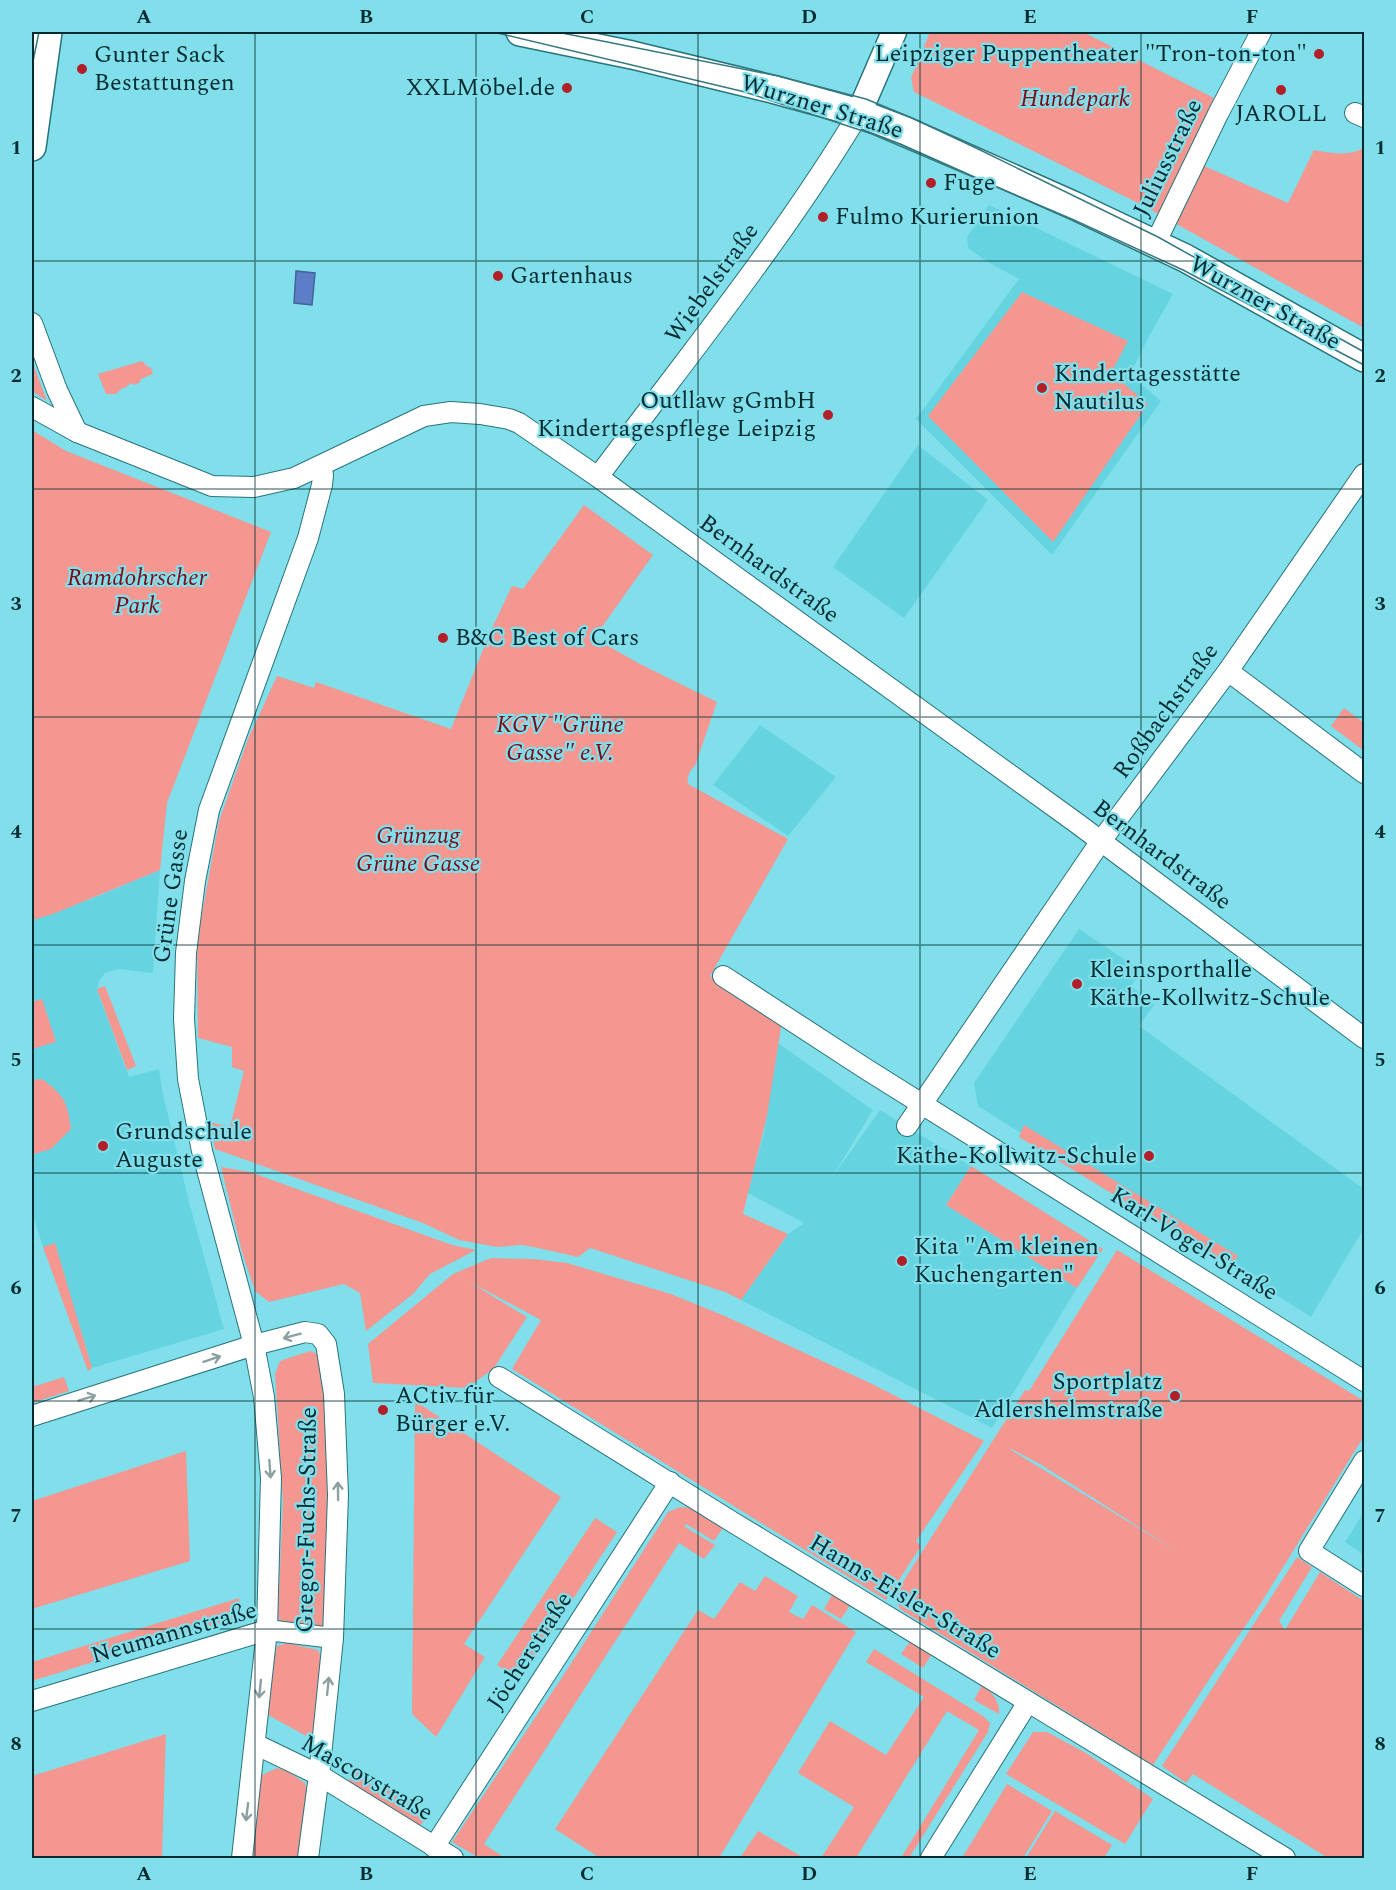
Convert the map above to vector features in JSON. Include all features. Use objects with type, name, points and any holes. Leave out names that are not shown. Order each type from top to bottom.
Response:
[{"type":"main road","points":[[32,147],[48,32]]},
{"type":"main road","name":"Wurzner Straße","points":[[523,32],[632,55],[859,113],[906,131],[1155,244],[1207,270],[1365,358]]},
{"type":"street","points":[[859,113],[894,32]]},
{"type":"street","name":"Juliusstraße","points":[[1155,244],[1261,32]]},
{"type":"street","name":"Wiebelstraße","points":[[598,477],[686,362],[767,250],[859,113]]},
{"type":"street","points":[[32,323],[57,390],[77,432]]},
{"type":"street","name":"Bernhardstraße","points":[[32,407],[77,432],[212,486],[254,487],[294,478],[424,416],[451,412],[499,417],[519,423],[598,477],[1101,841],[1365,1038]]},
{"type":"street","name":"Grüne Gasse","points":[[254,1346],[202,1151],[188,1079],[184,1019],[186,953],[195,881],[209,810],[308,538],[322,484],[321,466]]},
{"type":"street","name":"Roßbachstraße","points":[[907,1126],[1101,841],[1228,671],[1365,474]]},
{"type":"street","points":[[1228,671],[1365,773]]},
{"type":"street","name":"Karl-Vogel-Straße","points":[[723,976],[922,1104],[1365,1381]]},
{"type":"street","name":"Gregor-Fuchs-Straße","points":[[242,1858],[267,1630],[271,1478],[264,1397],[254,1346],[305,1332],[318,1334],[326,1344],[334,1394],[338,1495],[333,1638],[308,1858]]},
{"type":"street","points":[[32,1416],[254,1346]]},
{"type":"street","name":"Hanns-Eisler-Straße","points":[[499,1377],[1285,1858]]},
{"type":"street","points":[[1365,1461],[1309,1551],[1365,1586]]},
{"type":"street","name":"Jöcherstraße","points":[[434,1847],[670,1482]]},
{"type":"street","name":"Neumannstraße","points":[[32,1701],[267,1630],[333,1638]]},
{"type":"street","points":[[931,1858],[1028,1702]]},
{"type":"street","name":"Mascovstraße","points":[[255,1744],[319,1775],[453,1858]]},
{"type":"shaded area","name":"Kindertagesstätte Nautilus","points":[[989,205],[1173,294],[1130,375],[1161,401],[1052,555],[916,419],[1019,279],[968,248],[967,237]]},
{"type":"shaded area","points":[[296,271],[315,273],[312,305],[294,303]]},
{"type":"shaded area","points":[[918,445],[988,500],[904,618],[833,567]]},
{"type":"shaded area","points":[[760,725],[836,777],[788,836],[713,785]]},
{"type":"shaded area","points":[[160,870],[153,973],[119,969],[105,973],[99,981],[97,990],[129,1077],[159,1069],[189,1202],[224,1329],[92,1368],[55,1244],[43,1247],[32,1212],[32,918],[91,899]]},
{"type":"shaded area","points":[[1079,929],[1142,971],[1131,986],[1154,1005],[1139,1026],[1364,1189],[1364,1228],[1311,1317],[978,1106],[974,1083]]},
{"type":"shaded area","name":"Kita \"Am kleinen Kuchengarten\"","points":[[778,1043],[873,1110],[831,1179],[880,1110],[971,1166],[946,1205],[1077,1288],[992,1428],[741,1300],[788,1234],[804,1223],[748,1193],[764,1132]]},
{"type":"shaded area","points":[[1364,1512],[1364,1555],[1345,1542]]},
{"type":"green space","name":"Hundepark","points":[[930,32],[1083,32],[1214,98],[1186,158],[1288,203],[1314,150],[1346,153],[1364,147],[1364,328],[1142,205],[914,92],[911,78]]},
{"type":"green space","name":"Kindertagesstätte Nautilus","points":[[1022,292],[1128,341],[1111,373],[1148,404],[1053,542],[928,416]]},
{"type":"green space","points":[[32,361],[47,401],[32,391]]},
{"type":"green space","points":[[142,361],[151,368],[153,374],[141,379],[139,383],[134,385],[131,383],[116,394],[106,394],[98,374]]},
{"type":"green space","name":"Ramdohrscher Park","points":[[32,430],[66,451],[271,532],[167,803],[160,870],[53,914],[32,920]]},
{"type":"green space","points":[[584,505],[653,555],[594,638],[640,664],[717,702],[695,766],[689,774],[688,784],[788,839],[710,976],[782,1021],[767,1116],[743,1214],[788,1234],[741,1300],[725,1292],[590,1248],[578,1257],[522,1245],[497,1247],[459,1240],[423,1223],[215,1149],[210,1122],[230,1127],[244,1071],[232,1067],[232,1047],[198,1038],[197,941],[219,821],[248,739],[277,676],[314,688],[316,682],[451,729],[491,630],[512,586],[523,589]]},
{"type":"green space","points":[[1344,708],[1364,723],[1364,751],[1331,726]]},
{"type":"green space","points":[[105,986],[136,1066],[127,1070],[97,989]]},
{"type":"green space","points":[[42,999],[56,1042],[32,1049],[32,1002]]},
{"type":"green space","points":[[42,1079],[64,1100],[71,1129],[51,1149],[34,1154],[32,1153],[32,1080]]},
{"type":"green space","points":[[1024,1125],[1238,1256],[1231,1266],[1019,1137]]},
{"type":"green space","points":[[971,1166],[1103,1249],[1077,1288],[946,1205]]},
{"type":"green space","points":[[221,1167],[250,1172],[452,1245],[476,1250],[430,1274],[413,1294],[366,1331],[360,1293],[344,1284],[269,1302],[255,1291],[242,1252]]},
{"type":"green space","points":[[55,1243],[92,1368],[88,1371],[43,1247]]},
{"type":"green space","points":[[1117,1250],[1364,1401],[1364,1436],[1261,1603],[1153,1765],[900,1609],[894,1596],[1025,1390],[1029,1391]],"holes":[[[1011,1449],[1040,1464],[1178,1552]]]},
{"type":"green space","points":[[491,1258],[534,1259],[567,1263],[671,1294],[727,1317],[870,1383],[984,1441],[916,1541],[921,1546],[886,1600],[512,1369],[541,1320],[468,1281],[527,1317],[494,1368],[467,1388],[373,1383],[368,1344],[453,1274]]},
{"type":"green space","points":[[310,1351],[318,1354],[332,1423],[327,1620],[323,1626],[280,1623],[278,1615],[283,1501],[275,1374],[280,1361]]},
{"type":"green space","points":[[64,1377],[69,1391],[32,1403],[32,1387]]},
{"type":"green space","points":[[415,1401],[561,1497],[464,1644],[485,1657],[436,1737],[412,1714]]},
{"type":"green space","points":[[186,1451],[190,1561],[32,1609],[32,1501]]},
{"type":"green space","points":[[680,1507],[697,1508],[725,1525],[714,1541],[686,1524],[685,1527],[715,1545],[704,1559],[679,1543],[484,1844],[505,1858],[479,1858],[452,1842],[563,1676],[668,1512]]},
{"type":"green space","points":[[595,1518],[617,1532],[519,1681],[497,1665]]},
{"type":"green space","points":[[1297,1557],[1312,1567],[1279,1621],[1285,1630],[1320,1572],[1364,1601],[1364,1858],[1328,1858],[1193,1774],[1186,1783],[1162,1766]]},
{"type":"green space","points":[[765,1576],[798,1596],[789,1612],[803,1619],[812,1605],[856,1632],[719,1858],[600,1858],[555,1829],[698,1610],[714,1619],[740,1582],[755,1591]]},
{"type":"green space","points":[[833,1593],[851,1604],[841,1619],[824,1609]]},
{"type":"green space","points":[[239,1598],[242,1616],[32,1681],[32,1662]]},
{"type":"green space","points":[[911,1640],[932,1654],[923,1668],[901,1654]]},
{"type":"green space","points":[[287,1643],[318,1650],[322,1659],[318,1715],[310,1738],[268,1715],[266,1717],[277,1646]]},
{"type":"green space","points":[[874,1649],[983,1716],[990,1723],[988,1732],[909,1858],[901,1858],[979,1730],[947,1711],[856,1858],[821,1858],[854,1807],[798,1773],[830,1721],[886,1755],[924,1697],[866,1662]]},
{"type":"green space","points":[[982,1685],[995,1697],[999,1714],[974,1700]]},
{"type":"green space","points":[[1033,1732],[1047,1732],[1086,1753],[1153,1799],[1125,1844],[1006,1774]]},
{"type":"green space","points":[[166,1734],[162,1858],[32,1858],[32,1776]]},
{"type":"green space","points":[[352,1764],[430,1816],[419,1826],[349,1784]]},
{"type":"green space","points":[[277,1768],[287,1771],[305,1783],[307,1792],[299,1858],[247,1858],[255,1787],[262,1775]]},
{"type":"green space","points":[[1007,1784],[1052,1811],[1023,1858],[962,1858]]},
{"type":"green space","points":[[1055,1811],[1112,1845],[1104,1858],[1026,1858]]},
{"type":"green space","points":[[758,1831],[804,1858],[740,1858]]},
{"type":"tram line","points":[[32,66],[39,32]]},
{"type":"tram line","points":[[493,32],[745,92],[872,134],[1074,220],[1183,270],[1364,365]]},
{"type":"tram line","points":[[557,32],[778,76],[866,99],[974,147],[1158,237],[1364,352]]},
{"type":"place","name":"Leipziger Puppentheater \"Tron-ton-ton\"","points":[[1319,54]]},
{"type":"place","name":"Gunter Sack Bestattungen","points":[[82,69]]},
{"type":"place","name":"XXLMöbel.de","points":[[567,88]]},
{"type":"place","name":"JAROLL","points":[[1281,90]]},
{"type":"place","name":"Fuge","points":[[931,183]]},
{"type":"place","name":"Fulmo Kurierunion","points":[[823,217]]},
{"type":"place","name":"Gartenhaus","points":[[498,276]]},
{"type":"place","name":"Kindertagesstätte Nautilus","points":[[1042,388]]},
{"type":"place","name":"Outllaw gGmbH Kindertagespflege Leipzig","points":[[828,415]]},
{"type":"place","name":"B&C Best of Cars","points":[[443,638]]},
{"type":"place","name":"Kleinsporthalle Käthe-Kollwitz-Schule","points":[[1077,984]]},
{"type":"place","name":"Grundschule Auguste","points":[[103,1146]]},
{"type":"place","name":"Käthe-Kollwitz-Schule","points":[[1149,1156]]},
{"type":"place","name":"Kita \"Am kleinen Kuchengarten\"","points":[[902,1261]]},
{"type":"place","name":"Sportplatz Adlershelmstraße","points":[[1175,1396]]},
{"type":"place","name":"ACtiv für Bürger e.V.","points":[[383,1410]]},
{"type":"park label","name":"KGV \"Grüne Gasse\" e.V.","points":[[560,739]]},
{"type":"park label","name":"Grünzug Grüne Gasse","points":[[418,850]]}]
